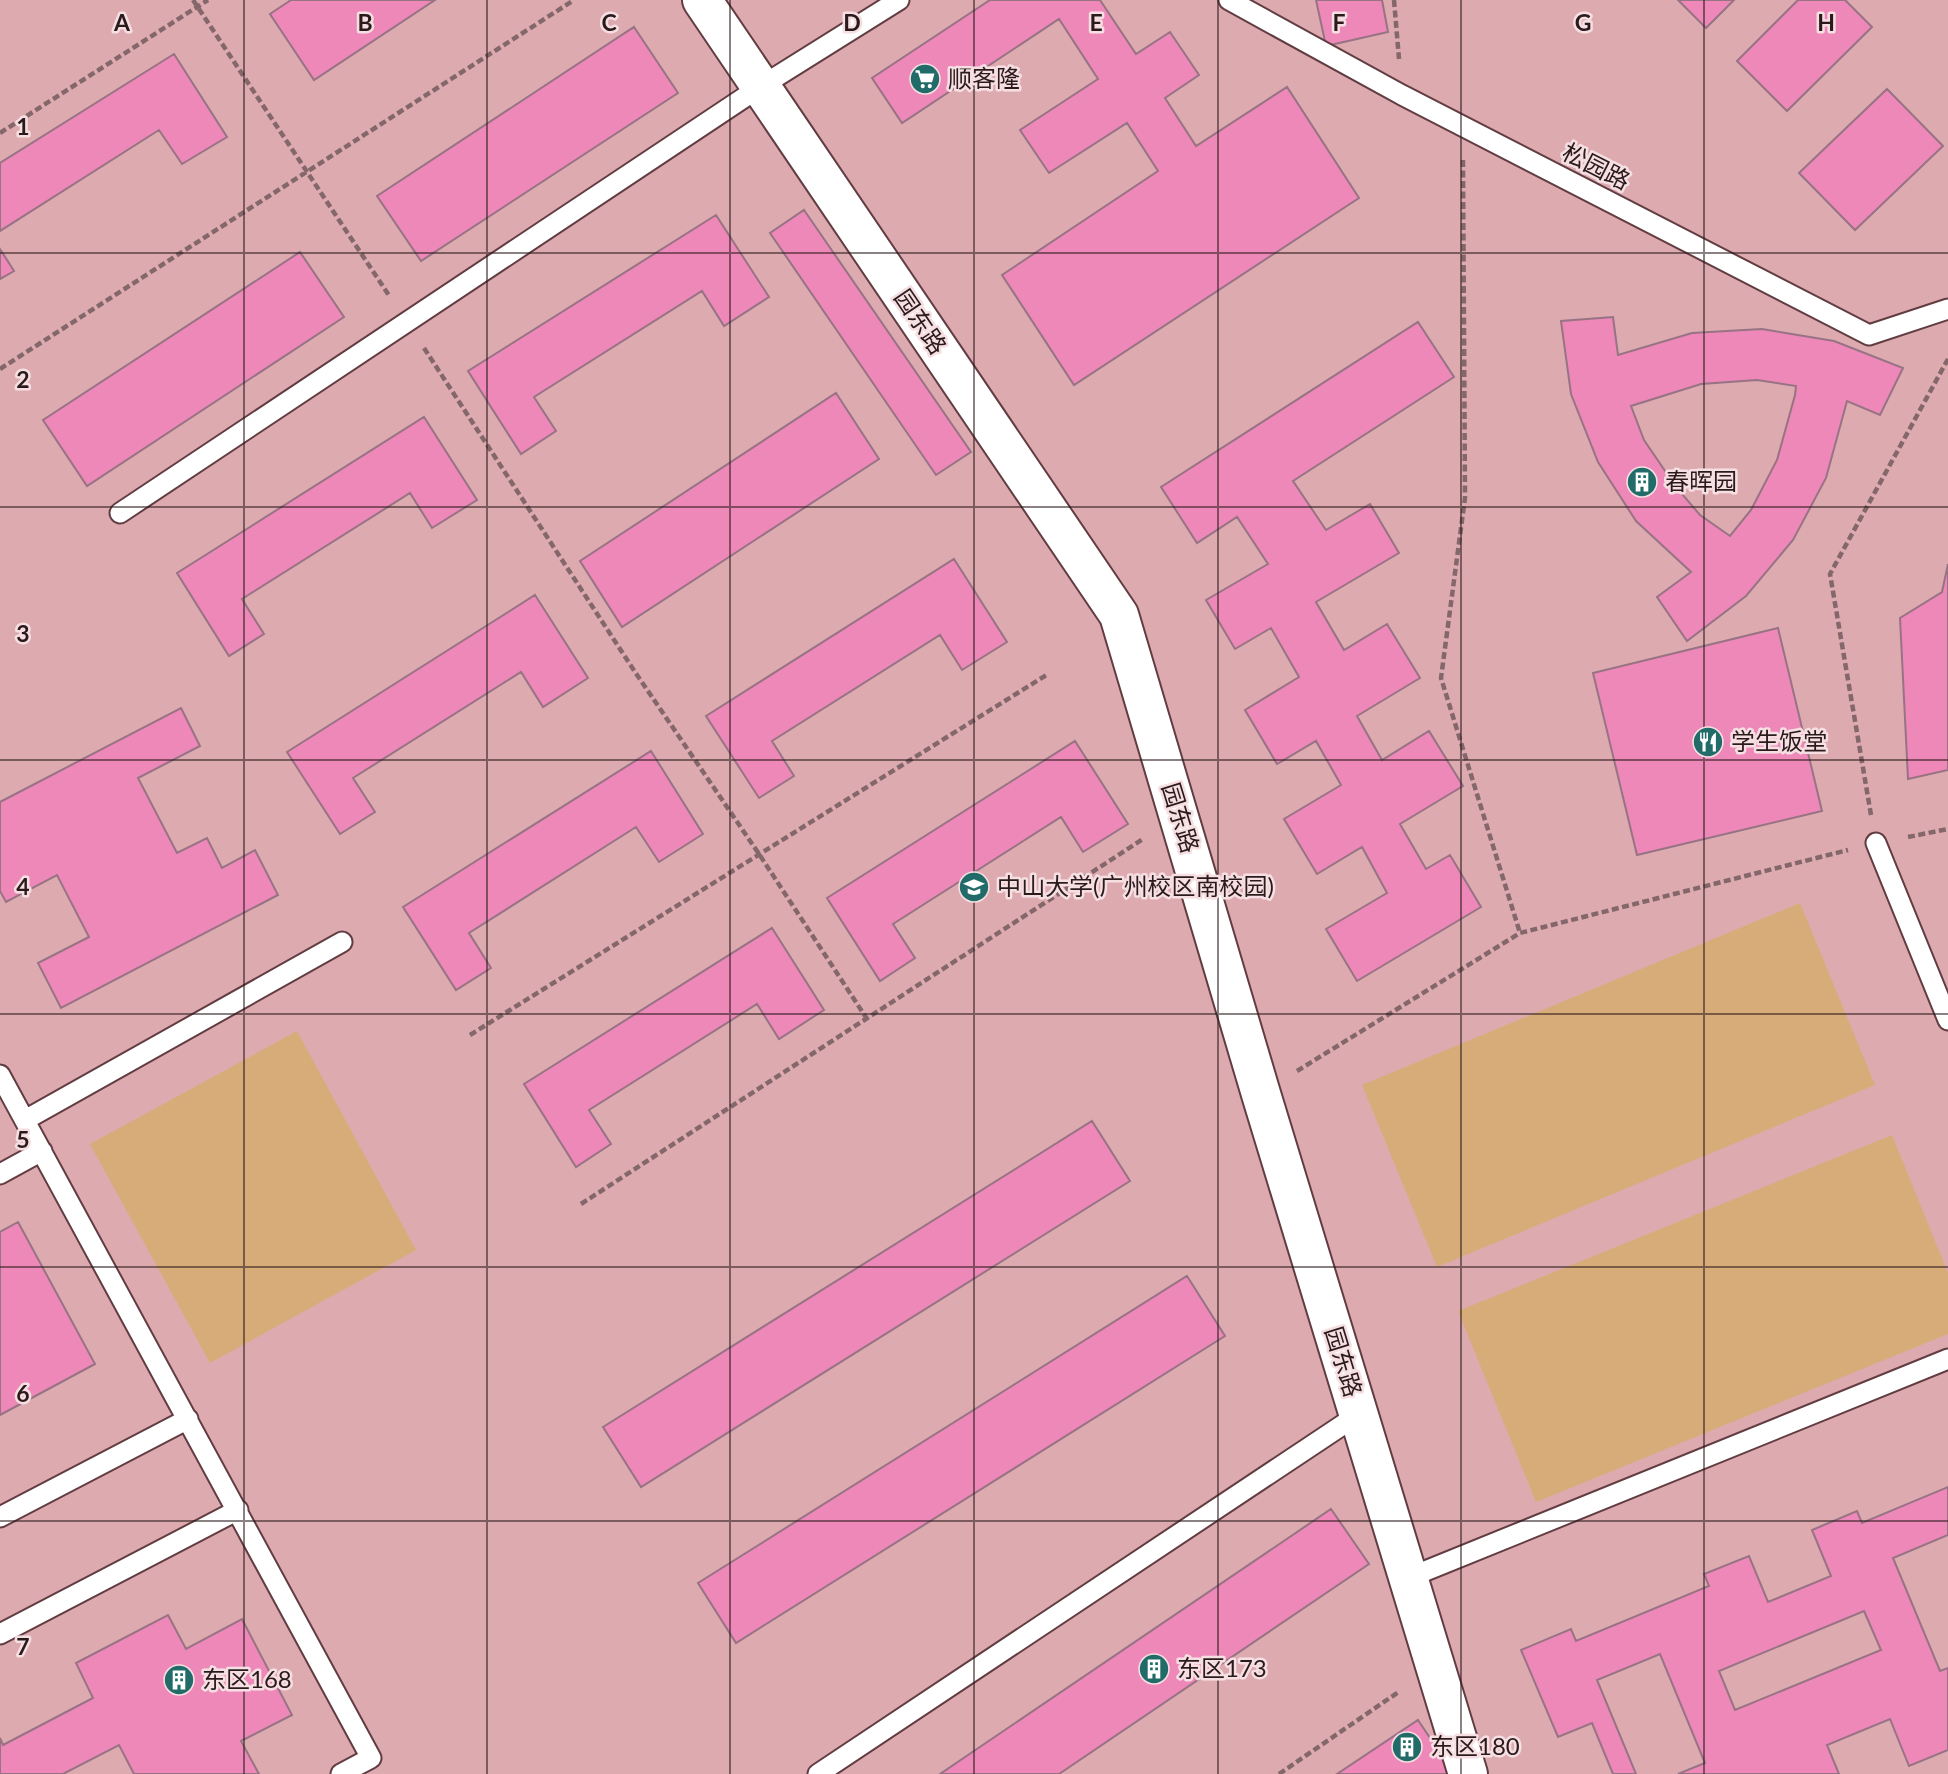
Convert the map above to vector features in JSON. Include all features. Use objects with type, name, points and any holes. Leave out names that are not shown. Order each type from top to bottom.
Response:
[{"type":"street","name":"园东路","points":[[702,0],[1119,614],[1261,1094],[1468,1774]]},
{"type":"lane","points":[[120,513],[760,87],[899,0]]},
{"type":"lane","name":"松园路","points":[[1229,0],[1402,95],[1869,335],[1948,309]]},
{"type":"lane","points":[[1876,843],[1948,1020]]},
{"type":"lane","points":[[25,1120],[342,942]]},
{"type":"lane","points":[[0,1075],[377,1766],[341,1774]]},
{"type":"lane","points":[[0,1174],[42,1151]]},
{"type":"lane","points":[[1408,1578],[1948,1359]]},
{"type":"lane","points":[[818,1774],[1359,1414]]},
{"type":"lane","points":[[0,1517],[188,1419]]},
{"type":"lane","points":[[0,1634],[237,1510]]},
{"type":"path","points":[[193,0],[867,1019]]},
{"type":"path","points":[[0,133],[208,0]]},
{"type":"path","points":[[0,369],[574,0]]},
{"type":"path","points":[[1394,0],[1402,95]]},
{"type":"path","points":[[1463,126],[1465,498],[1441,678],[1520,933]]},
{"type":"path","points":[[1876,843],[1830,574],[1948,359]]},
{"type":"path","points":[[470,1035],[1048,674]]},
{"type":"path","points":[[581,1204],[1180,817]]},
{"type":"path","points":[[1261,1094],[1520,933],[1876,843],[1948,830]]},
{"type":"path","points":[[1279,1774],[1436,1667]]},
{"type":"shaded area","name":"中山大学(广州校区南校园)","points":[[0,0],[1948,0],[1948,1774],[0,1774]]},
{"type":"shaded area","points":[[1800,903],[1875,1085],[1437,1267],[1362,1085]]},
{"type":"shaded area","points":[[297,1031],[416,1250],[210,1363],[90,1144]]},
{"type":"shaded area","points":[[1892,1135],[1948,1273],[1948,1334],[1536,1502],[1458,1311]]},
{"type":"building","points":[[291,0],[435,0],[314,80],[270,14]]},
{"type":"building","points":[[990,0],[1100,0],[1136,54],[1170,32],[1199,75],[1165,98],[1196,146],[1287,87],[1359,198],[1074,385],[1002,275],[1158,171],[1127,123],[1049,173],[1020,130],[1098,79],[1059,19],[902,123],[872,78]]},
{"type":"building","points":[[1316,0],[1382,0],[1388,32],[1326,46]]},
{"type":"building","points":[[1678,0],[1734,0],[1706,28]]},
{"type":"building","points":[[1798,0],[1845,0],[1872,27],[1787,111],[1737,61]]},
{"type":"building","points":[[634,27],[678,93],[421,261],[377,196]]},
{"type":"building","points":[[174,54],[227,137],[182,164],[159,130],[0,231],[0,163]]},
{"type":"building","points":[[1887,89],[1943,146],[1855,230],[1799,173]]},
{"type":"building","points":[[804,210],[971,452],[936,475],[770,233]]},
{"type":"building","points":[[716,215],[769,297],[724,326],[702,291],[534,397],[556,431],[521,454],[468,371]]},
{"type":"building","points":[[0,249],[14,271],[0,279]]},
{"type":"building","points":[[300,252],[344,317],[87,486],[43,420]]},
{"type":"building","name":"春晖园","points":[[1613,317],[1618,355],[1692,333],[1762,329],[1834,341],[1903,368],[1880,415],[1847,401],[1826,478],[1793,540],[1746,596],[1687,641],[1657,597],[1691,572],[1636,521],[1598,462],[1571,394],[1561,321]],"holes":[[[1757,380],[1796,386],[1777,460],[1751,510],[1730,536],[1700,515],[1676,487],[1644,440],[1631,406],[1701,384]]]},
{"type":"building","points":[[1418,322],[1454,377],[1293,481],[1326,530],[1370,504],[1399,553],[1316,602],[1344,650],[1387,624],[1420,678],[1357,716],[1382,760],[1429,731],[1463,786],[1400,824],[1426,869],[1450,855],[1481,907],[1357,981],[1326,929],[1387,893],[1362,847],[1317,874],[1284,819],[1341,785],[1316,741],[1277,764],[1245,710],[1299,677],[1271,628],[1235,649],[1206,600],[1268,564],[1237,517],[1197,543],[1161,487]]},
{"type":"building","points":[[836,393],[879,459],[622,627],[580,561]]},
{"type":"building","points":[[424,417],[477,500],[432,528],[410,493],[242,599],[264,634],[229,656],[177,573]]},
{"type":"building","points":[[954,559],[1007,642],[962,670],[940,635],[772,741],[794,776],[759,798],[706,716]]},
{"type":"building","points":[[1948,564],[1948,770],[1908,779],[1900,618],[1942,592]]},
{"type":"building","points":[[535,595],[588,678],[543,707],[521,672],[353,778],[375,812],[340,834],[287,752]]},
{"type":"building","name":"学生饭堂","points":[[1778,628],[1822,811],[1637,855],[1593,673]]},
{"type":"building","points":[[181,708],[200,746],[138,778],[177,853],[207,838],[222,868],[255,850],[278,895],[61,1008],[38,963],[89,937],[57,875],[6,902],[0,891],[0,802]]},
{"type":"building","points":[[1075,741],[1128,824],[1083,852],[1061,817],[893,924],[915,958],[880,981],[827,898]]},
{"type":"building","points":[[651,751],[703,834],[659,862],[636,827],[469,933],[491,968],[456,990],[403,907]]},
{"type":"building","points":[[772,928],[824,1010],[779,1039],[757,1004],[589,1110],[611,1144],[576,1167],[524,1084]]},
{"type":"building","points":[[1092,1121],[1130,1181],[641,1487],[603,1427]]},
{"type":"building","points":[[18,1222],[95,1364],[0,1415],[0,1232]]},
{"type":"building","points":[[1187,1276],[1225,1336],[736,1643],[698,1583]]},
{"type":"building","points":[[1948,1487],[1948,1535],[1893,1558],[1940,1671],[1948,1668],[1948,1750],[1909,1766],[1890,1719],[1827,1745],[1839,1774],[1678,1774],[1705,1763],[1660,1654],[1597,1680],[1636,1774],[1613,1774],[1592,1723],[1558,1737],[1521,1650],[1571,1629],[1576,1641],[1709,1586],[1704,1574],[1749,1556],[1768,1602],[1831,1576],[1812,1530],[1857,1511],[1862,1523]],"holes":[[[1864,1611],[1881,1650],[1735,1710],[1719,1671]]]},
{"type":"building","name":"东区173","points":[[1331,1509],[1369,1564],[1059,1774],[940,1774]]},
{"type":"building","name":"东区168","points":[[168,1615],[186,1649],[242,1619],[292,1715],[241,1741],[259,1774],[134,1774],[119,1745],[63,1774],[0,1774],[0,1738],[3,1745],[93,1698],[76,1663]]},
{"type":"building","name":"东区180","points":[[1418,1720],[1454,1774],[1337,1774]]},
{"type":"place","name":"顺客隆","points":[[925,79]]},
{"type":"place","name":"春晖园","points":[[1642,482]]},
{"type":"place","name":"学生饭堂","points":[[1708,742]]},
{"type":"place","name":"中山大学(广州校区南校园)","points":[[974,887]]},
{"type":"place","name":"东区173","points":[[1154,1669]]},
{"type":"place","name":"东区168","points":[[179,1680]]},
{"type":"place","name":"东区180","points":[[1407,1747]]}]
